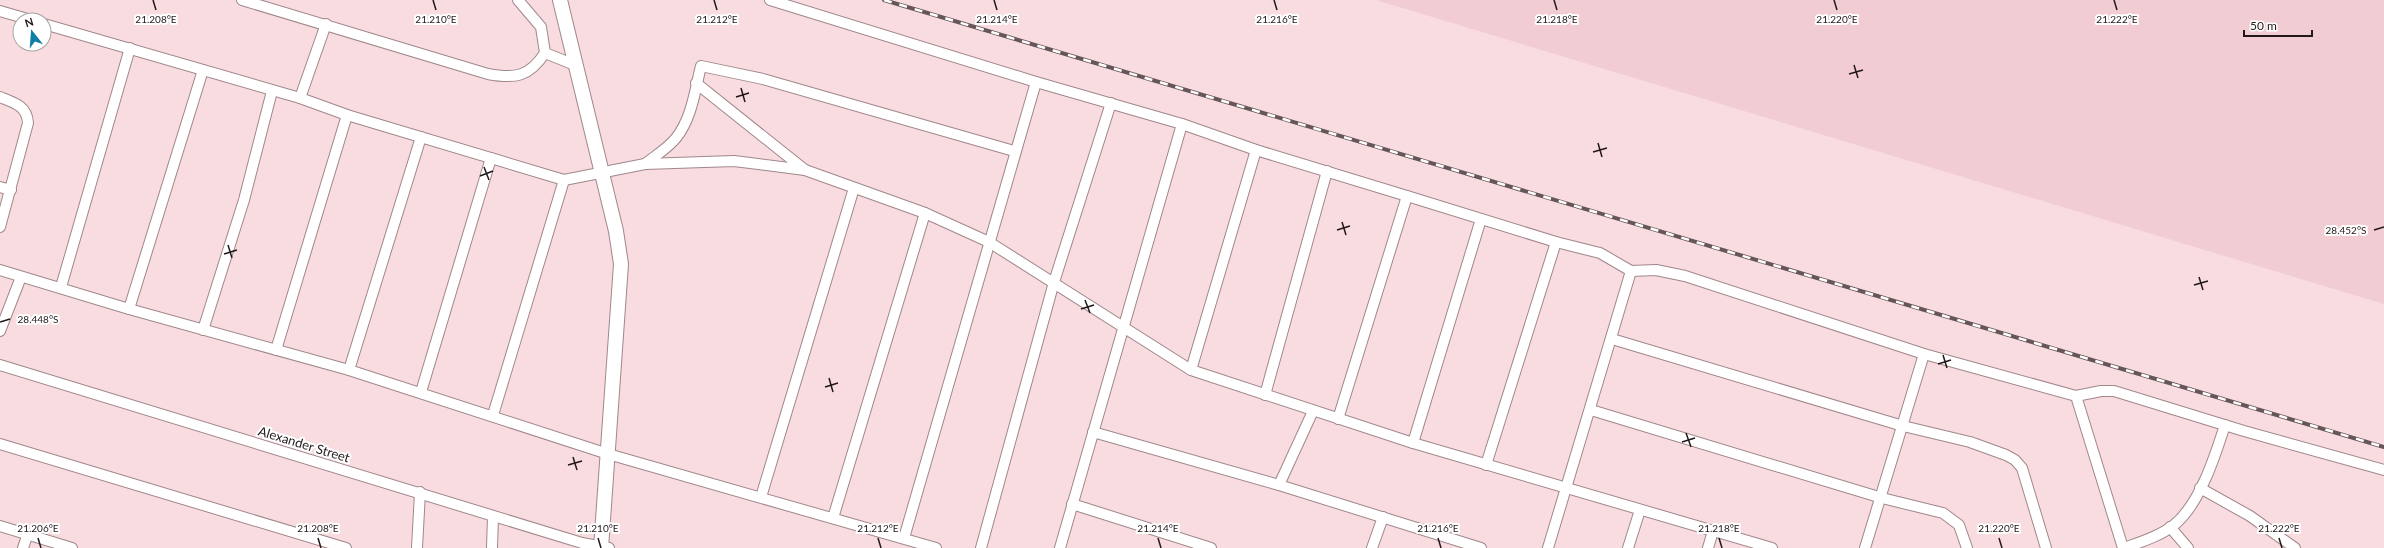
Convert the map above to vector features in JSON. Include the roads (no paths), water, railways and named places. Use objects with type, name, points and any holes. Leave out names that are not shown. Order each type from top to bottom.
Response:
[{"type":"street","points":[[242,0],[326,24],[488,74],[503,77],[522,74],[537,65],[544,53],[541,27],[518,0]]},
{"type":"street","points":[[560,0],[619,245],[621,264],[608,454],[604,547]]},
{"type":"street","points":[[770,0],[1036,82],[1182,124],[1256,150],[1556,242],[1600,253],[1630,271],[1656,270],[1685,276],[1924,354],[2076,396],[2114,390],[2225,425],[2384,470]]},
{"type":"street","points":[[0,11],[12,14]]},
{"type":"street","points":[[300,98],[326,24]]},
{"type":"street","points":[[52,26],[300,98],[347,115],[421,138],[564,180],[602,174],[645,164],[734,162],[805,170],[925,213],[989,242],[1123,325],[1169,357],[1192,370],[1413,443],[1772,548]]},
{"type":"street","points":[[61,287],[130,48]]},
{"type":"street","points":[[544,53],[575,66]]},
{"type":"street","points":[[645,164],[674,140],[683,128],[701,66],[732,72],[840,100],[1014,151]]},
{"type":"street","points":[[129,309],[202,70]]},
{"type":"street","points":[[904,538],[1014,151],[1036,82]]},
{"type":"street","points":[[696,83],[805,170]]},
{"type":"street","points":[[204,330],[244,200],[272,91]]},
{"type":"street","points":[[0,97],[22,107],[28,119],[26,136],[0,227]]},
{"type":"street","points":[[981,548],[1054,282],[1111,103]]},
{"type":"street","points":[[276,350],[347,115]]},
{"type":"street","points":[[1060,548],[1182,124]]},
{"type":"street","points":[[349,370],[421,138]]},
{"type":"street","points":[[1192,370],[1256,150]]},
{"type":"street","points":[[421,392],[492,158]]},
{"type":"street","points":[[1265,395],[1327,171]]},
{"type":"street","points":[[493,415],[564,180]]},
{"type":"street","points":[[0,187],[11,190]]},
{"type":"street","points":[[761,496],[854,188]]},
{"type":"street","points":[[1338,419],[1407,196]]},
{"type":"street","points":[[833,518],[925,213]]},
{"type":"street","points":[[1413,443],[1481,219]]},
{"type":"street","points":[[1486,465],[1556,242]]},
{"type":"street","points":[[0,270],[61,287],[129,309],[349,370],[493,415],[608,454],[761,496],[936,548]]},
{"type":"street","points":[[1548,548],[1591,410],[1630,271]]},
{"type":"street","points":[[0,331],[21,277]]},
{"type":"street","points":[[1612,339],[1903,426],[1970,442],[2015,460],[2024,473],[2046,548]]},
{"type":"street","points":[[1865,548],[1882,498],[1924,354]]},
{"type":"street","name":"Alexander Street","points":[[0,365],[420,492],[582,545],[604,547]]},
{"type":"street","points":[[2076,396],[2124,548],[2154,536],[2170,527],[2186,511],[2200,488],[2216,453],[2225,425]]},
{"type":"street","points":[[1591,410],[1882,498],[1943,513],[1952,518],[1959,525],[1967,548]]},
{"type":"street","points":[[1279,485],[1313,411]]},
{"type":"street","points":[[1093,432],[1279,485],[1482,548]]},
{"type":"street","points":[[0,444],[346,548]]},
{"type":"street","points":[[2200,488],[2250,516],[2295,548]]},
{"type":"street","points":[[417,548],[420,492]]},
{"type":"street","points":[[1072,504],[1211,548]]},
{"type":"street","points":[[1628,548],[1640,510]]},
{"type":"street","points":[[492,548],[493,516]]},
{"type":"street","points":[[1372,548],[1383,517]]},
{"type":"street","points":[[0,526],[27,536],[72,548]]},
{"type":"street","points":[[2170,527],[2188,548]]},
{"type":"street","points":[[1708,548],[1713,531]]},
{"type":"street","points":[[23,548],[27,536]]},
{"type":"railway","points":[[884,0],[2384,447]]}]
